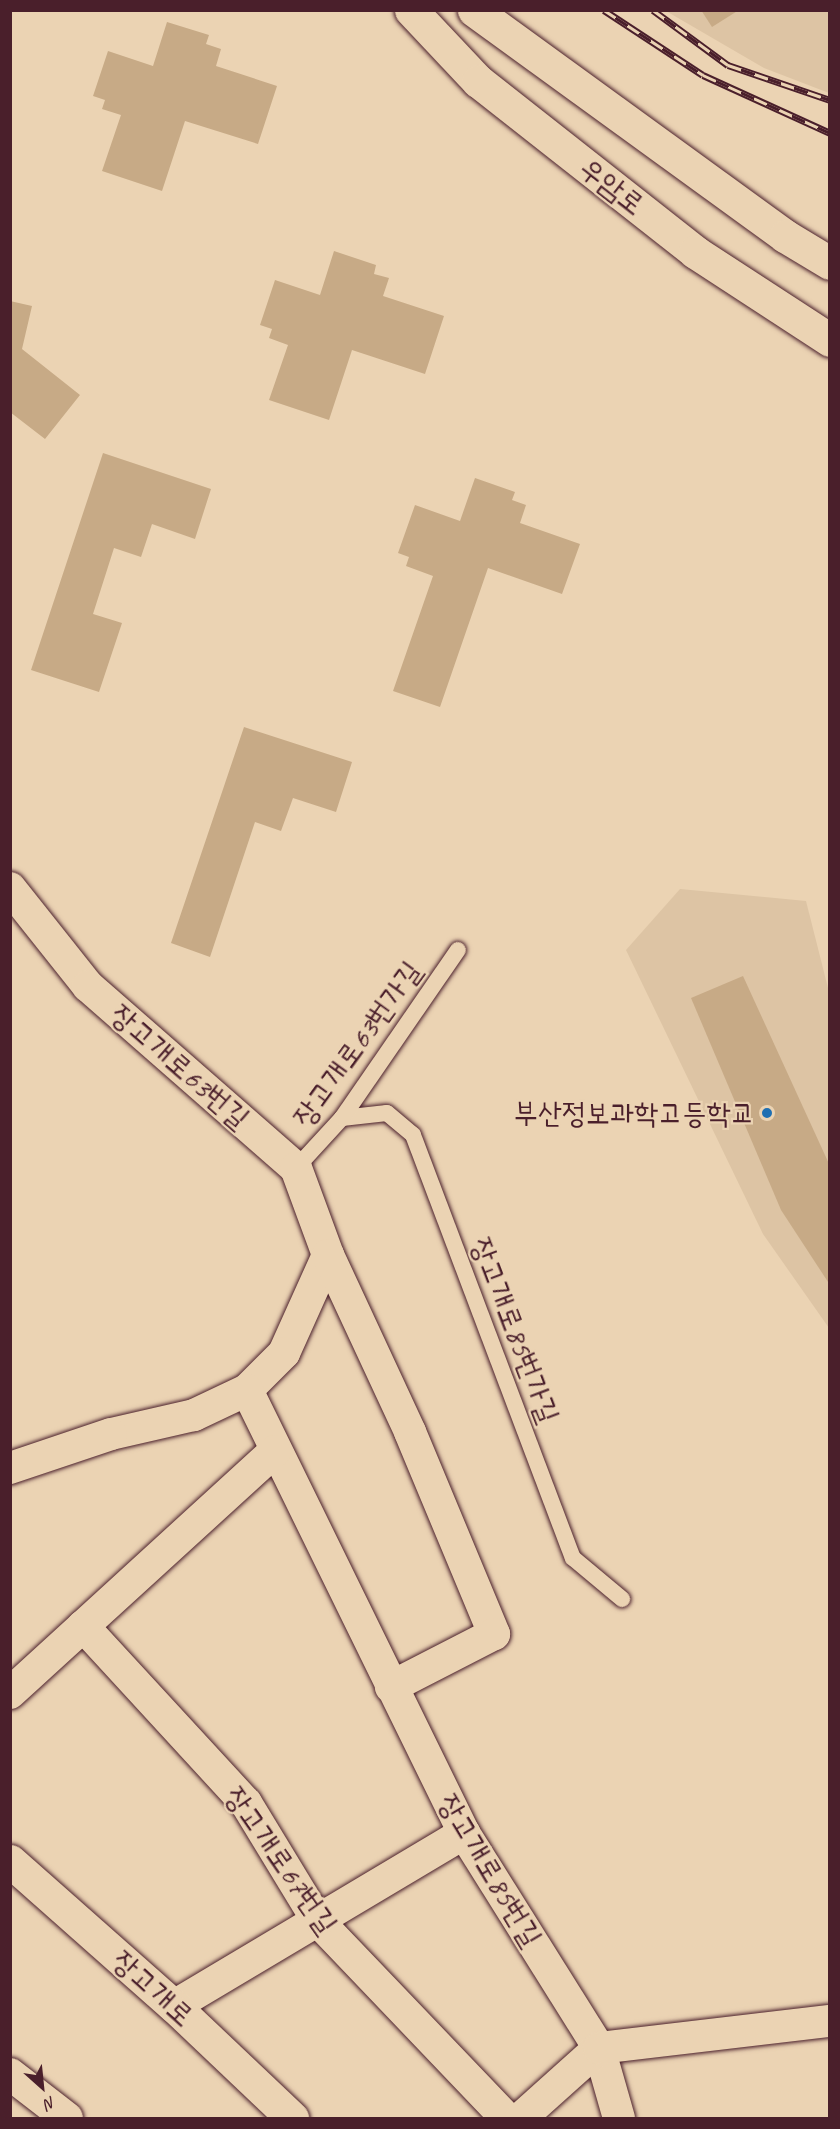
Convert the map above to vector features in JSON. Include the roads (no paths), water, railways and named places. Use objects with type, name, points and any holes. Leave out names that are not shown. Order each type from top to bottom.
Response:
[{"type":"main road","name":"우암로","points":[[411,10],[478,81],[696,252],[830,340]]},
{"type":"main road","name":"우암로","points":[[474,10],[782,234],[830,263]]},
{"type":"main road","points":[[782,234],[830,240]]},
{"type":"main road","name":"장고개로","points":[[10,1861],[174,2006],[292,2118]]},
{"type":"street","name":"장고개로63번길","points":[[10,888],[88,986],[296,1167],[328,1255],[410,1432],[494,1634],[391,1687]]},
{"type":"street","points":[[10,1468],[111,1434],[194,1415],[247,1390],[284,1353],[328,1255]]},
{"type":"street","name":"장고개로85번길","points":[[247,1390],[464,1833],[599,2048],[619,2118]]},
{"type":"street","points":[[10,1693],[275,1451]]},
{"type":"street","name":"장고개로67번길","points":[[83,1626],[246,1803],[317,1920],[506,2118]]},
{"type":"street","points":[[174,2006],[464,1833]]},
{"type":"street","points":[[521,2118],[599,2048],[830,2021]]},
{"type":"street","points":[[10,2074],[67,2118]]},
{"type":"lane","name":"장고개로63번가길","points":[[296,1167],[342,1118],[458,950]]},
{"type":"lane","name":"장고개로85번가길","points":[[342,1118],[387,1113],[413,1136],[573,1558],[622,1599]]},
{"type":"railway","points":[[604,10],[703,75],[830,133]]},
{"type":"railway","points":[[653,10],[728,65],[830,100]]},
{"type":"place","name":"부산정보과학고등학교","points":[[767,1113]]}]
